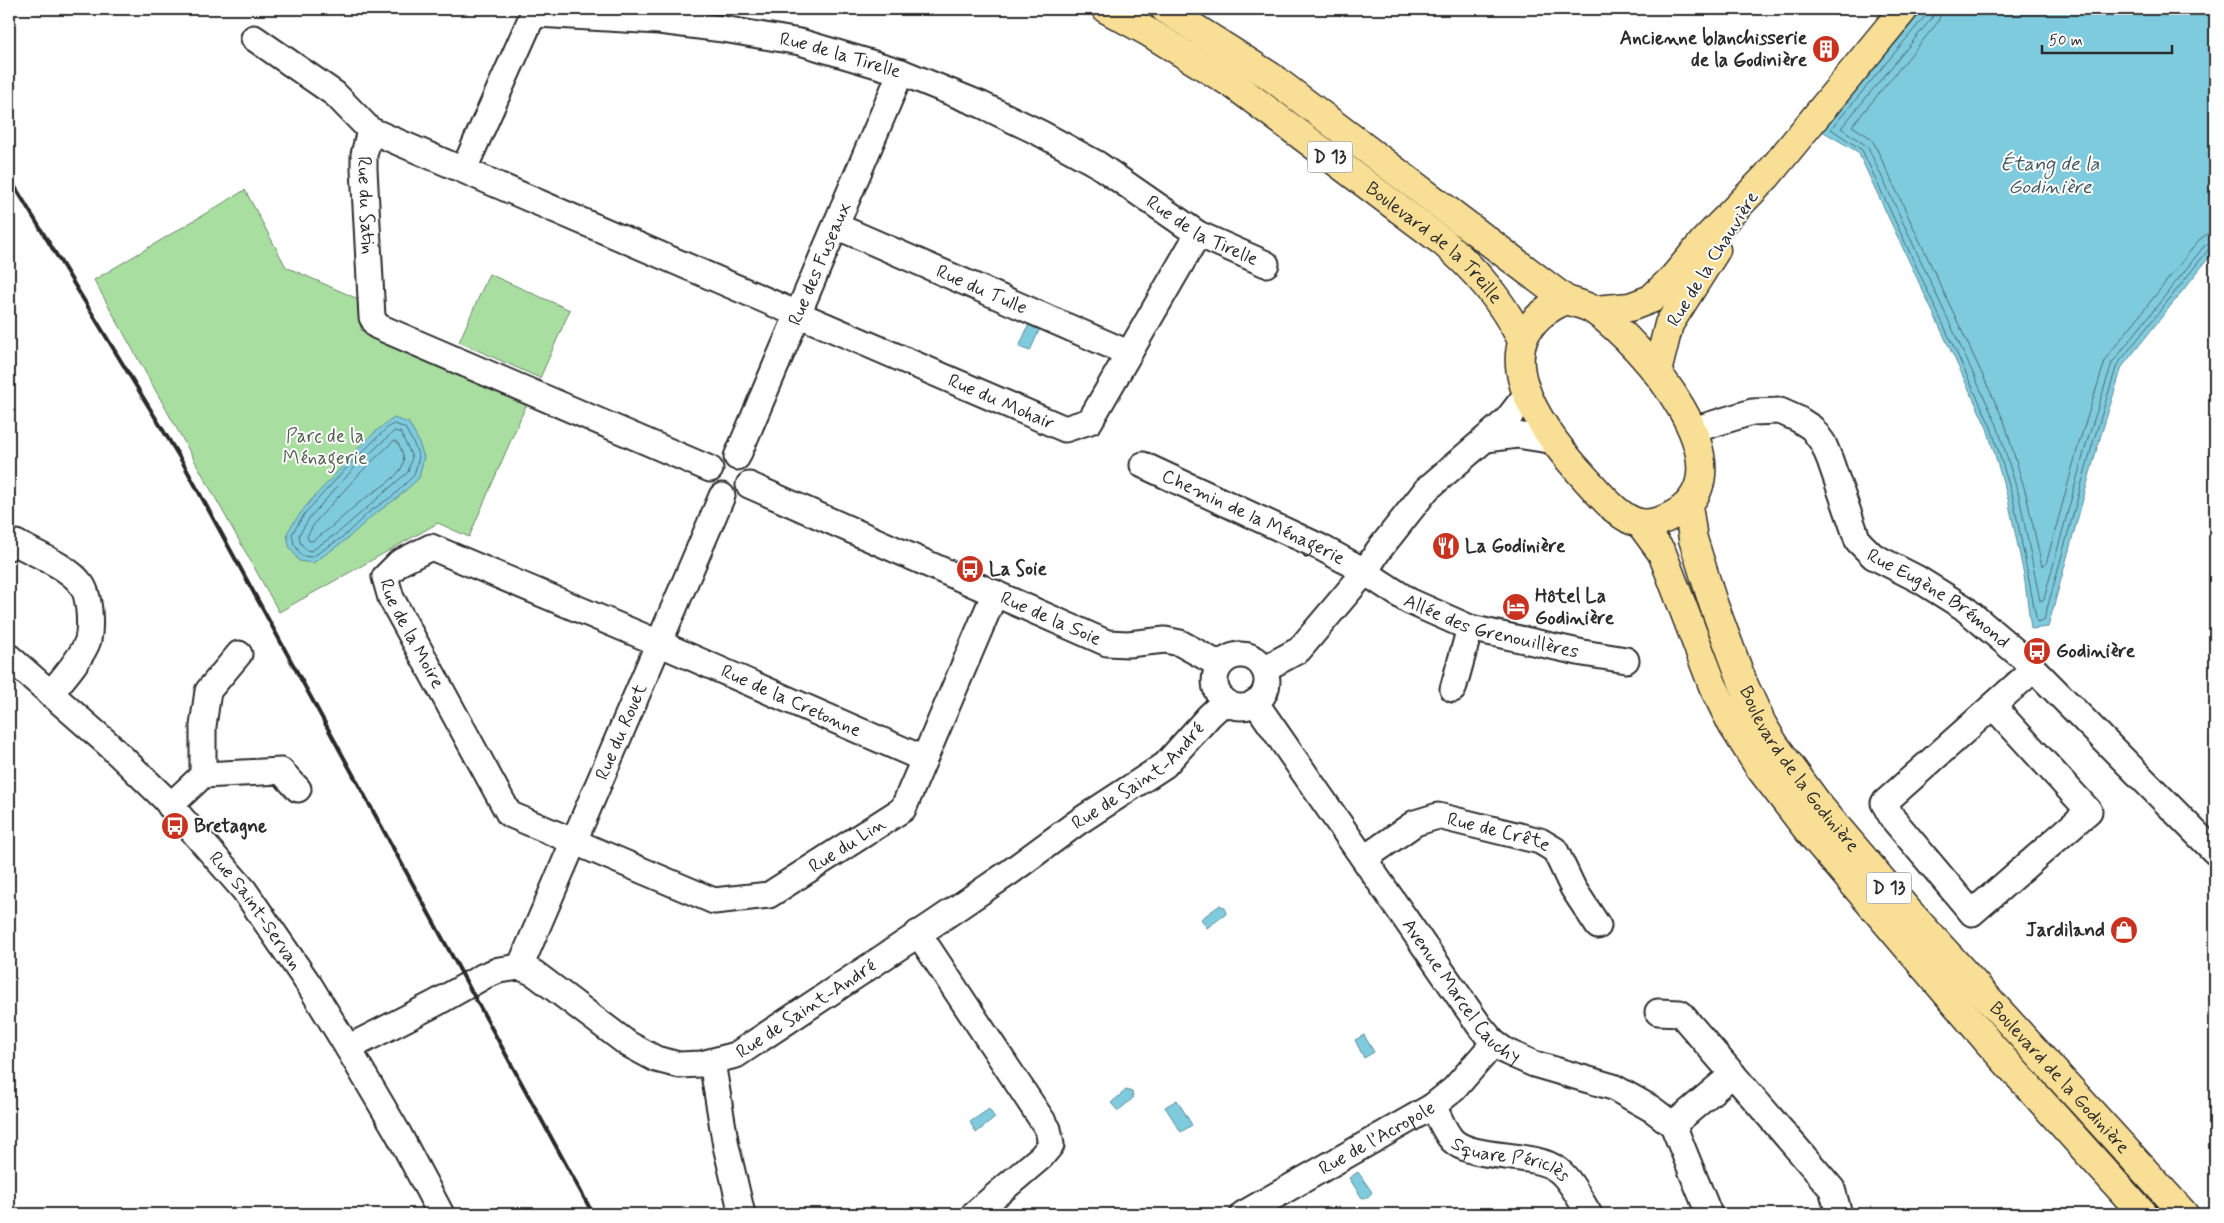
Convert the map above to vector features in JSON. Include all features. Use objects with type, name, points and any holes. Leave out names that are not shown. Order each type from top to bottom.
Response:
[{"type":"main road","name":"Boulevard de la Treille","points":[[1106,9],[1150,33],[1234,85],[1443,242],[1470,265],[1488,286],[1504,307],[1522,340]]},
{"type":"main road","name":"Boulevard de la Treille","points":[[1165,9],[1270,76],[1566,300],[1594,310]]},
{"type":"main road","name":"Rue de la Chauvière","points":[[1594,310],[1630,307],[1651,299],[1673,278],[1704,241],[1766,176],[1904,9]]},
{"type":"main road","name":"Rue de la Chauvière","points":[[1657,372],[1669,324],[1766,176]]},
{"type":"main road","points":[[1566,300],[1542,313],[1522,340],[1520,357],[1521,375],[1526,395],[1555,441],[1573,465],[1609,504],[1630,519],[1640,523],[1666,519],[1688,505],[1695,494],[1701,469],[1700,447],[1681,407],[1657,372],[1628,340],[1594,310]]},
{"type":"main road","name":"Boulevard de la Godinière","points":[[1688,505],[1693,539],[1713,603],[1743,683],[1774,744],[1820,807],[1909,912],[2184,1214]]},
{"type":"main road","name":"Boulevard de la Godinière","points":[[1640,523],[1662,554],[1713,686],[1733,726],[1759,767],[1806,828],[1989,1042],[2143,1214]]},
{"type":"street","name":"Rue de la Tirelle","points":[[464,169],[530,21],[537,14],[659,15],[723,29],[800,42],[902,72],[982,106],[1097,164],[1198,234],[1266,264]]},
{"type":"street","points":[[254,38],[335,94],[370,130]]},
{"type":"street","name":"Rue des Fuseaux","points":[[737,457],[902,72]]},
{"type":"street","name":"Rue du Satin","points":[[710,469],[377,326],[372,316],[364,169],[364,155],[370,130],[798,315]]},
{"type":"street","name":"Rue du Tulle","points":[[836,226],[1128,354]]},
{"type":"street","name":"Rue du Mohair","points":[[798,315],[1064,429],[1090,421],[1198,234]]},
{"type":"street","points":[[1264,669],[1299,650],[1365,572],[1378,551],[1427,489],[1506,421],[1526,395]]},
{"type":"street","name":"Rue Eugène Brémond","points":[[1693,430],[1752,412],[1780,411],[1812,428],[1823,443],[1858,541],[1873,556],[1918,579],[1963,607],[2034,669],[2215,852]]},
{"type":"street","points":[[1486,439],[1517,435],[1555,441]]},
{"type":"street","points":[[724,456],[737,457],[743,460],[750,471],[748,485],[740,494],[728,497],[722,496],[712,488],[708,476],[710,469],[718,459],[724,456]]},
{"type":"street","name":"Chemin de la Ménagerie","points":[[1143,465],[1320,547],[1365,572]]},
{"type":"street","name":"Rue de la Soie","points":[[748,485],[1107,642],[1128,644],[1165,640],[1180,642],[1220,665]]},
{"type":"street","name":"Rue du Rouet","points":[[520,967],[722,496]]},
{"type":"street","points":[[9,547],[16,543],[66,571],[81,584],[89,602],[88,640],[67,675],[50,694]]},
{"type":"street","name":"Rue de la Moire","points":[[574,841],[509,814],[391,598],[385,577],[399,563],[431,547],[658,643]]},
{"type":"street","name":"Allée des Grenouillères","points":[[1365,572],[1409,601],[1470,628],[1582,653],[1626,660]]},
{"type":"street","name":"Rue du Lin","points":[[574,841],[714,901],[769,895],[903,810],[995,593]]},
{"type":"street","points":[[1453,689],[1470,628]]},
{"type":"street","name":"Rue de la Cretonne","points":[[658,643],[924,760]]},
{"type":"street","points":[[203,774],[203,726],[208,691],[239,654]]},
{"type":"street","points":[[1243,655],[1251,657],[1264,669],[1266,676],[1265,691],[1255,702],[1240,706],[1225,701],[1220,695],[1215,680],[1220,665],[1227,659],[1243,655]]},
{"type":"street","name":"Rue Saint-Servan","points":[[9,657],[107,744],[164,798],[244,890],[310,986],[348,1048],[386,1112],[440,1214]]},
{"type":"street","points":[[1992,706],[2089,811],[1972,913],[1893,819],[1884,803],[1992,706],[2034,669]]},
{"type":"street","name":"Rue de Saint-André","points":[[520,967],[541,978],[628,1044],[656,1059],[679,1065],[712,1062],[736,1055],[1010,872],[1078,822],[1165,765],[1225,701]]},
{"type":"street","name":"Avenue Marcel Cauchy","points":[[1255,702],[1479,1026],[1494,1043],[1507,1052],[1534,1064],[1613,1087],[1652,1109],[1673,1124]]},
{"type":"street","points":[[170,806],[203,774],[281,771],[298,789]]},
{"type":"street","name":"Rue de Crête","points":[[1364,858],[1415,823],[1438,816],[1540,841],[1555,850],[1573,888],[1598,926]]},
{"type":"street","points":[[918,933],[1048,1129],[1051,1145],[1041,1157],[974,1214]]},
{"type":"street","points":[[348,1048],[484,976],[500,970],[520,967]]},
{"type":"street","points":[[1658,1012],[1680,1013],[1832,1188],[1839,1214]]},
{"type":"street","name":"Rue de l’Acropole","points":[[1243,1214],[1433,1106],[1454,1089],[1494,1043]]},
{"type":"street","points":[[712,1062],[726,1146],[742,1214]]},
{"type":"street","points":[[1709,1214],[1673,1124],[1733,1074]]},
{"type":"street","name":"Square Périclès","points":[[1433,1106],[1452,1139],[1464,1148],[1521,1158],[1558,1170],[1572,1186],[1589,1214]]},
{"type":"green space","name":"Parc de la Ménagerie","points":[[245,190],[286,267],[358,299],[361,330],[527,403],[469,537],[438,523],[279,612],[94,280]]},
{"type":"green space","points":[[489,274],[570,310],[540,378],[459,342]]},
{"type":"water","name":"Étang de la Godinière","points":[[1924,9],[2215,9],[2215,250],[2122,367],[2097,448],[2048,627],[2031,629],[2024,575],[2008,499],[1987,428],[1858,152],[1822,131]]},
{"type":"water","points":[[1030,322],[1041,326],[1030,351],[1019,347]]},
{"type":"water","points":[[394,418],[409,423],[418,440],[424,457],[419,478],[346,540],[313,563],[299,561],[289,546],[287,533],[292,525],[308,504],[360,446]]},
{"type":"water","points":[[1220,905],[1225,908],[1226,914],[1207,928],[1201,919]]},
{"type":"water","points":[[1364,1035],[1374,1052],[1364,1058],[1355,1040]]},
{"type":"water","points":[[1126,1090],[1132,1092],[1133,1098],[1118,1111],[1111,1103]]},
{"type":"water","points":[[1177,1100],[1192,1125],[1181,1132],[1165,1107]]},
{"type":"water","points":[[989,1109],[995,1118],[976,1133],[970,1122]]},
{"type":"water","points":[[1358,1172],[1372,1192],[1368,1198],[1362,1198],[1349,1178]]},
{"type":"railway","points":[[9,177],[183,463],[593,1214]]},
{"type":"place","name":"Ancienne blanchisserie de la Godinière","points":[[1826,49]]},
{"type":"place","name":"La Godinière","points":[[1446,546]]},
{"type":"place","name":"La Soie","points":[[970,569]]},
{"type":"place","name":"Hôtel La Godinière","points":[[1516,607]]},
{"type":"place","name":"Godinière","points":[[2037,651]]},
{"type":"place","name":"Bretagne","points":[[175,826]]},
{"type":"place","name":"Jardiland","points":[[2124,930]]}]
